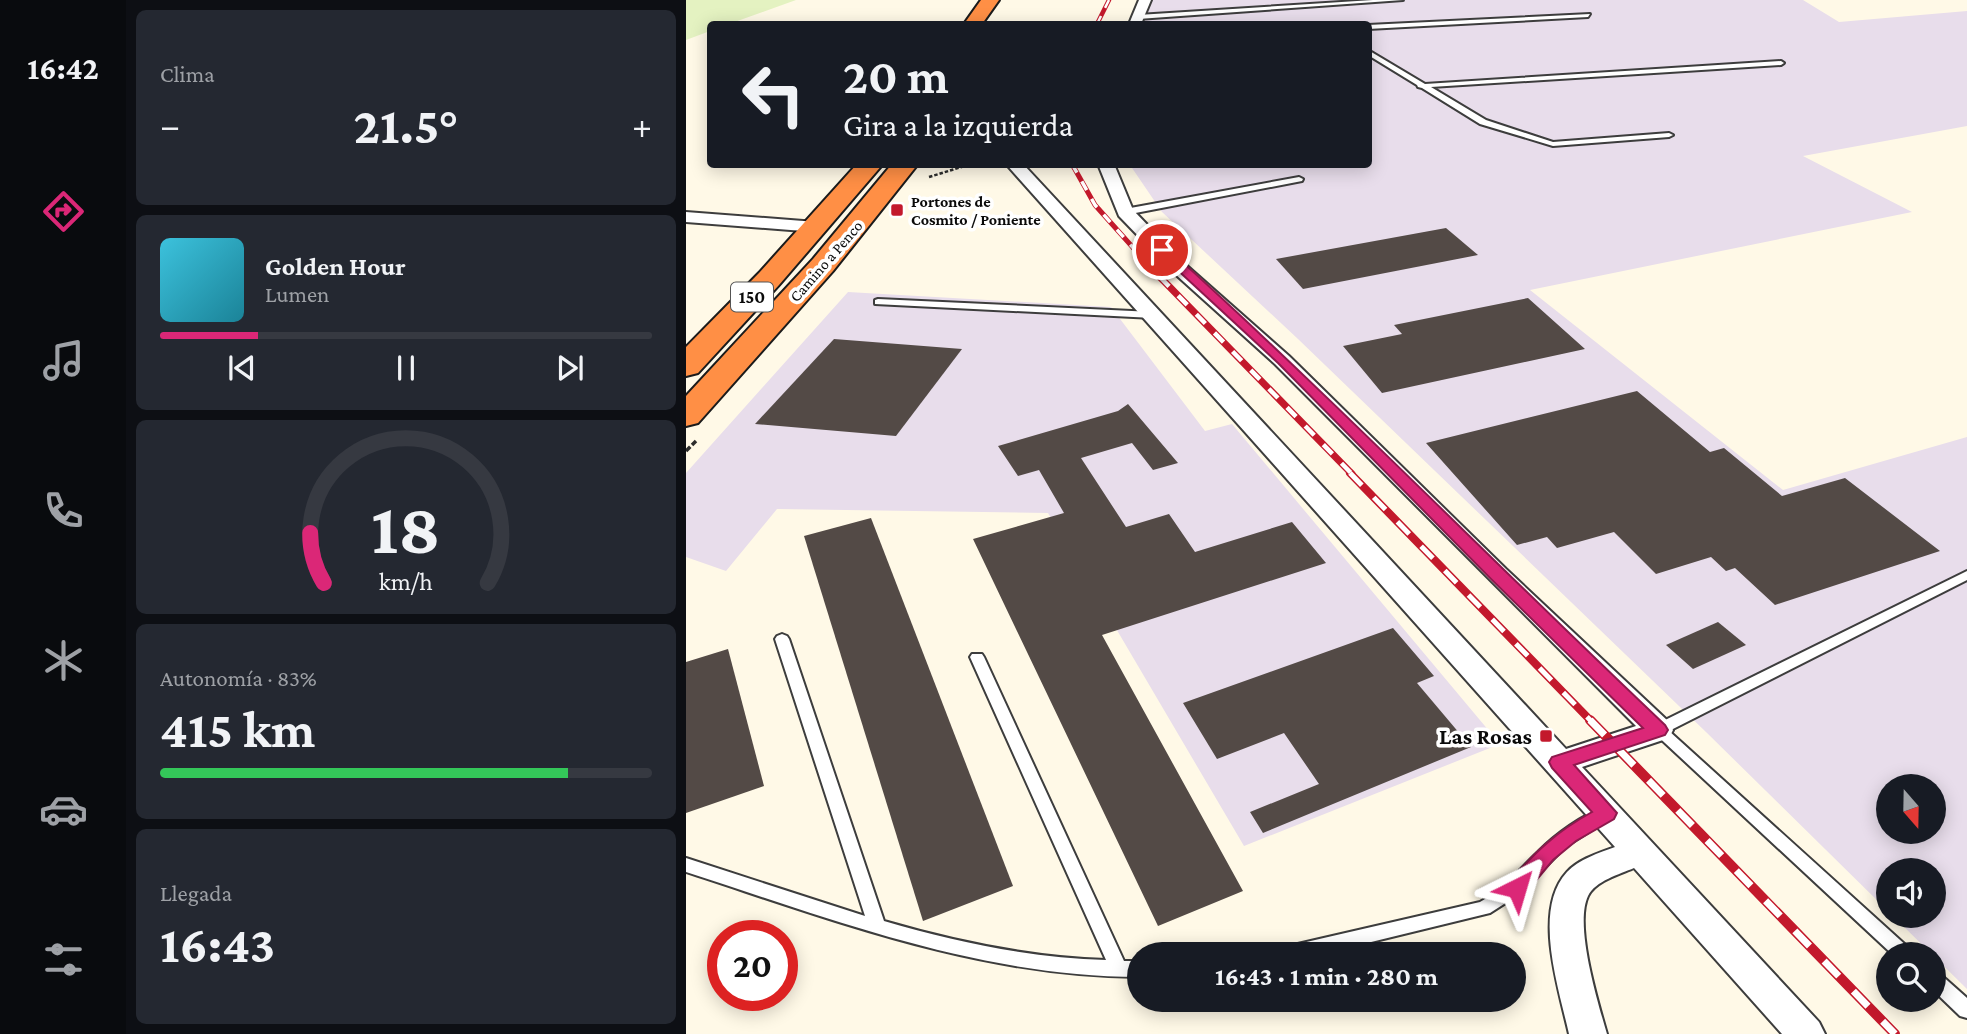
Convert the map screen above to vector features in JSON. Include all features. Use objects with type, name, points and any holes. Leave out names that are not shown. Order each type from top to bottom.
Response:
[{"type":"highway","points":[[975,21],[990,0]]},
{"type":"highway","name":"Camino a Penco","points":[[686,366],[868,168]]},
{"type":"highway","name":"Camino a Penco","points":[[686,416],[823,265],[903,168]]},
{"type":"street","points":[[1137,21],[1145,0]]},
{"type":"street","points":[[1018,168],[1806,1034]]},
{"type":"street","points":[[1108,168],[1125,212],[1180,268],[1282,360],[1497,575],[1658,730],[1559,762]]},
{"type":"street","points":[[686,217],[816,227]]},
{"type":"street","points":[[1588,1034],[1577,988],[1569,929],[1569,896],[1578,883],[1592,872],[1640,851]]},
{"type":"lane","points":[[1137,21],[1400,0]]},
{"type":"lane","points":[[1372,27],[1588,15]]},
{"type":"lane","points":[[1372,55],[1483,122],[1553,144],[1669,135]]},
{"type":"lane","points":[[1420,86],[1781,63]]},
{"type":"lane","points":[[1125,212],[1299,179]]},
{"type":"lane","points":[[878,302],[1153,315]]},
{"type":"lane","points":[[1892,942],[1658,730],[1967,575]]},
{"type":"lane","points":[[782,639],[877,925]]},
{"type":"lane","points":[[977,657],[1119,969]]},
{"type":"lane","points":[[1340,942],[1484,908],[1505,898],[1517,888],[1545,854],[1568,835],[1606,813]]},
{"type":"lane","points":[[686,865],[877,925],[1000,957],[1064,968],[1127,969]]},
{"type":"lane","points":[[1946,991],[1967,1010]]},
{"type":"shaded area","points":[[1152,0],[1803,0],[1839,22],[1967,11],[1967,126],[1803,156],[1912,212],[1530,290],[1783,490],[1967,437],[1967,989],[1946,968],[1946,942],[1919,942],[1905,928],[1946,928],[1946,858],[1876,858],[1876,899],[1298,339],[1162,212],[1132,168],[1372,168],[1372,21],[1144,21]]},
{"type":"shaded area","points":[[848,292],[1111,307],[1205,431],[1232,424],[1500,744],[1244,846],[1048,513],[777,509],[726,571],[686,557],[686,473]]},
{"type":"green space","points":[[686,0],[796,0],[737,21],[707,21],[707,32],[686,40]]},
{"type":"building","points":[[1446,228],[1478,255],[1303,289],[1276,259]]},
{"type":"building","points":[[1528,298],[1585,349],[1382,393],[1343,346],[1402,334],[1394,325]]},
{"type":"building","points":[[834,339],[962,349],[896,436],[755,424]]},
{"type":"building","points":[[1637,391],[1710,452],[1724,448],[1782,496],[1845,478],[1940,551],[1775,605],[1735,568],[1726,571],[1711,557],[1656,574],[1614,532],[1557,548],[1547,537],[1517,545],[1426,443]]},
{"type":"building","points":[[1128,404],[1178,463],[1153,470],[1132,443],[1081,458],[1126,527],[1169,514],[1195,552],[1292,522],[1326,563],[1102,635],[1243,891],[1158,926],[973,539],[1064,513],[1039,470],[1018,476],[998,446],[1118,411]]},
{"type":"building","points":[[871,518],[1013,886],[923,921],[804,536]]},
{"type":"building","points":[[1718,622],[1746,645],[1693,669],[1666,645]]},
{"type":"building","points":[[1393,628],[1434,676],[1417,683],[1471,747],[1263,833],[1250,812],[1319,784],[1284,733],[1217,759],[1183,703]]},
{"type":"building","points":[[728,649],[764,786],[686,813],[686,662]]},
{"type":"railway","points":[[1098,21],[1109,0]]},
{"type":"railway","points":[[1074,168],[1095,205],[1161,279]]},
{"type":"railway","points":[[1160,277],[1352,474]]},
{"type":"railway","points":[[1350,473],[1592,722]]},
{"type":"railway","points":[[1590,720],[1895,1034]]},
{"type":"place","name":"Portones de Cosmito / Poniente","points":[[897,210]]},
{"type":"place","name":"Las Rosas","points":[[1546,736]]},
{"type":"route","points":[[1162,250],[1282,360],[1497,575],[1658,730],[1559,762],[1606,813],[1568,835],[1545,854],[1517,888]]}]
